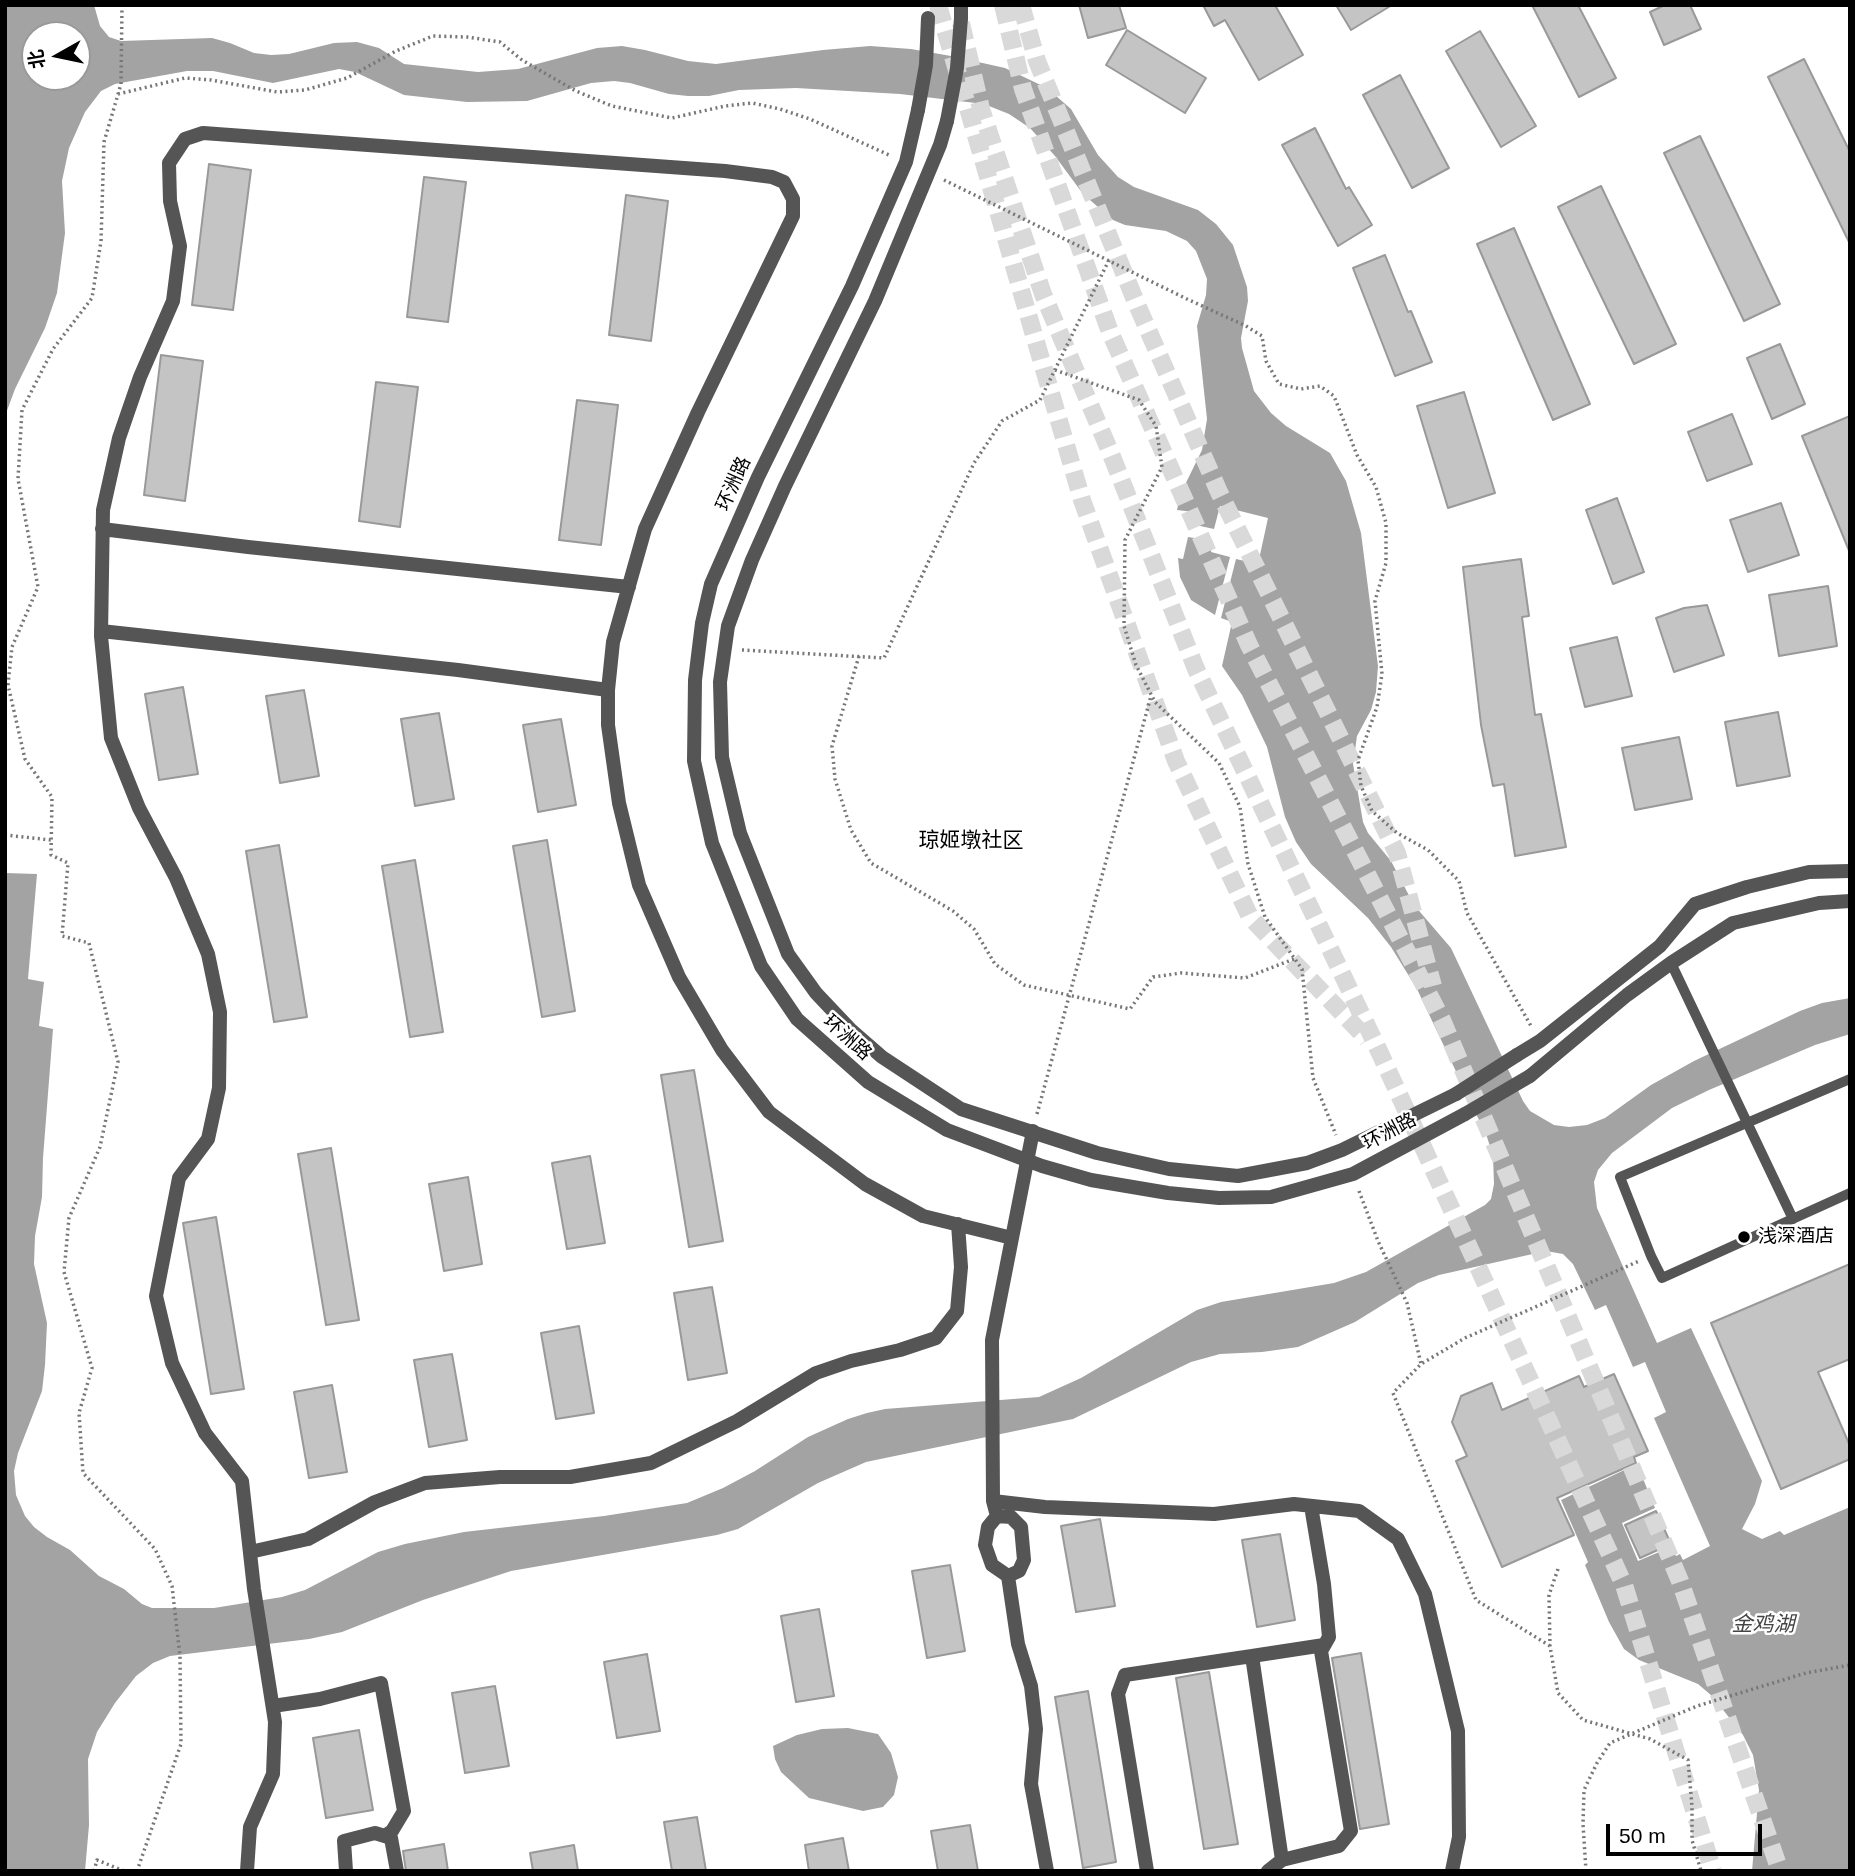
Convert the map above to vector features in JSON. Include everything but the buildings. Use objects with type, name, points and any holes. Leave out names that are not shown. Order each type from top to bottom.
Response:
[{"type":"street","name":"环洲路","points":[[928,11],[926,65],[906,162],[852,286],[758,477],[711,584],[702,623],[695,680],[694,761],[712,843],[761,965],[797,1018],[867,1082],[947,1130],[1091,1181],[1219,1198],[1271,1197],[1353,1174],[1530,1076],[1627,995],[1733,923],[1819,902],[1850,901]]},
{"type":"street","name":"环洲路","points":[[961,12],[957,68],[947,121],[876,301],[785,486],[752,560],[734,606],[720,682],[722,757],[740,833],[788,954],[816,993],[851,1030],[882,1057],[961,1109],[1097,1153],[1169,1169],[1238,1176],[1307,1163],[1342,1150],[1456,1094],[1540,1041],[1660,946],[1695,904],[1747,887],[1809,872],[1850,871]]},
{"type":"street","points":[[247,1871],[250,1828],[273,1774],[275,1722],[242,1481],[205,1433],[172,1363],[156,1296],[179,1178],[208,1139],[219,1088],[220,1012],[208,954],[176,878],[139,808],[111,738],[101,631],[103,510],[119,438],[140,377],[173,301],[180,246],[170,201],[169,163],[185,139],[203,133],[724,171],[772,177],[784,182],[793,198],[793,216],[645,529],[613,642],[608,690],[608,725],[619,803],[639,885],[679,977],[722,1050],[769,1112],[866,1184],[923,1216],[1012,1238]]},
{"type":"street","points":[[102,529],[629,587]]},
{"type":"street","points":[[101,631],[457,670],[608,690]]},
{"type":"street","points":[[1660,946],[1671,963]]},
{"type":"street","points":[[997,1516],[993,1501],[992,1340],[1033,1131]]},
{"type":"street","points":[[250,1552],[308,1539],[375,1502],[425,1483],[500,1477],[570,1477],[651,1463],[737,1422],[816,1373],[936,1338],[957,1311],[961,1267],[958,1224]]},
{"type":"street","points":[[993,1501],[1045,1507],[1214,1514],[1294,1504],[1359,1511],[1398,1539],[1424,1594],[1458,1731],[1459,1837],[1452,1871]]},
{"type":"street","points":[[1268,1871],[1282,1860],[1339,1846],[1351,1831],[1321,1651],[1329,1637],[1324,1584],[1311,1506]]},
{"type":"street","points":[[997,1516],[1011,1517],[1021,1527],[1024,1560],[1018,1571],[1008,1576]]},
{"type":"street","points":[[997,1516],[988,1527],[985,1545],[992,1565],[1008,1576],[1018,1644],[1031,1686],[1036,1728],[1031,1784],[1047,1871]]},
{"type":"street","points":[[1147,1871],[1118,1694],[1125,1675],[1324,1645]]},
{"type":"street","points":[[1252,1656],[1282,1860]]},
{"type":"street","points":[[273,1706],[320,1699],[381,1683],[404,1811],[392,1831],[385,1836]]},
{"type":"street","points":[[346,1871],[344,1841],[375,1833],[391,1838],[397,1871]]},
{"type":"lane","points":[[1671,963],[1793,1219]]},
{"type":"lane","points":[[1850,1079],[1620,1177],[1662,1278],[1850,1192]]},
{"type":"path","points":[[122,5],[124,17],[121,84],[104,142],[101,241],[92,298],[52,349],[22,410],[18,479],[38,587],[12,647],[8,685],[25,759],[52,797],[51,855],[68,863],[62,936],[89,943],[118,1062],[100,1147],[69,1219],[64,1272],[92,1368],[79,1413],[83,1473],[155,1549],[172,1586],[180,1656],[181,1744],[145,1850],[135,1871]]},
{"type":"path","points":[[118,94],[185,78],[277,92],[305,90],[347,78],[396,51],[433,36],[467,37],[500,42],[522,60],[576,91],[612,106],[672,118],[752,103],[780,108],[906,162]]},
{"type":"path","points":[[928,173],[1246,326],[1262,336],[1266,361],[1279,384],[1301,389],[1320,386],[1334,396],[1357,455],[1376,487],[1386,523],[1386,564],[1375,601],[1382,674],[1377,708],[1358,760],[1361,786],[1373,811],[1397,833],[1428,850],[1459,881],[1467,913],[1540,1041]]},
{"type":"path","points":[[725,649],[884,658],[974,463],[1002,421],[1040,400],[1108,260]]},
{"type":"path","points":[[1055,370],[1139,400],[1156,426],[1162,467],[1125,540],[1124,626],[1136,664],[1155,702],[1219,763],[1240,807],[1248,864],[1265,918],[1301,969],[1313,1078],[1342,1150]]},
{"type":"path","points":[[859,656],[832,746],[835,779],[851,830],[870,863],[953,911],[974,929],[995,964],[1024,985],[1130,1009],[1153,977],[1181,973],[1245,978],[1294,959]]},
{"type":"path","points":[[1033,1131],[1151,694]]},
{"type":"path","points":[[5,835],[51,839]]},
{"type":"path","points":[[1353,1174],[1378,1241],[1407,1303],[1421,1364]]},
{"type":"path","points":[[1550,1646],[1476,1600],[1393,1393],[1421,1364],[1465,1338],[1634,1263]]},
{"type":"path","points":[[1558,1569],[1549,1595],[1550,1646],[1558,1693],[1583,1720],[1650,1739],[1688,1760],[1692,1840],[1701,1871]]},
{"type":"path","points":[[1586,1871],[1584,1790],[1610,1743],[1697,1706],[1806,1673],[1850,1665]]},
{"type":"path","points":[[94,1871],[97,1860],[124,1871]]},
{"type":"water","name":"金鸡湖","points":[[5,5],[94,5],[100,26],[109,37],[121,41],[212,38],[254,53],[271,55],[289,54],[334,43],[357,42],[379,48],[404,64],[478,72],[518,69],[597,48],[622,46],[688,61],[716,64],[870,46],[951,56],[1005,68],[1047,88],[1071,109],[1098,155],[1118,177],[1134,187],[1198,210],[1216,224],[1233,245],[1247,287],[1248,301],[1241,338],[1254,391],[1271,413],[1286,426],[1330,453],[1346,481],[1361,533],[1378,666],[1376,692],[1371,710],[1357,736],[1353,764],[1363,822],[1368,833],[1391,861],[1414,905],[1451,948],[1530,1111],[1554,1125],[1587,1125],[1605,1118],[1651,1085],[1694,1061],[1800,1011],[1822,1003],[1850,998],[1850,1034],[1815,1045],[1672,1108],[1612,1153],[1598,1170],[1594,1182],[1597,1208],[1657,1343],[1691,1328],[1762,1481],[1755,1504],[1742,1529],[1762,1539],[1780,1531],[1784,1535],[1850,1507],[1850,1871],[1752,1871],[1759,1790],[1753,1755],[1743,1735],[1712,1696],[1698,1684],[1639,1660],[1624,1649],[1609,1622],[1585,1565],[1588,1562],[1561,1500],[1637,1464],[1655,1508],[1622,1523],[1638,1561],[1671,1547],[1676,1556],[1680,1554],[1683,1560],[1710,1546],[1654,1418],[1666,1412],[1645,1362],[1633,1367],[1606,1305],[1595,1310],[1573,1264],[1563,1254],[1546,1251],[1439,1275],[1418,1283],[1355,1322],[1298,1347],[1220,1354],[1191,1362],[1073,1419],[866,1462],[818,1483],[738,1529],[511,1571],[423,1600],[342,1632],[309,1639],[170,1656],[153,1663],[136,1676],[97,1732],[88,1759],[89,1825],[85,1871],[5,1871],[5,873],[37,874],[28,979],[44,982],[39,1026],[53,1029],[42,1197],[35,1236],[34,1264],[47,1323],[45,1365],[42,1391],[18,1453],[14,1471],[16,1495],[25,1516],[34,1527],[70,1550],[99,1576],[152,1608],[214,1608],[282,1597],[305,1590],[378,1552],[464,1532],[604,1516],[687,1503],[755,1471],[808,1437],[867,1413],[885,1409],[1039,1397],[1081,1378],[1197,1310],[1221,1302],[1334,1283],[1366,1272],[1485,1205],[1491,1199],[1494,1184],[1493,1156],[1487,1137],[1417,989],[1391,947],[1368,918],[1311,864],[1296,842],[1285,817],[1267,747],[1242,695],[1222,666],[1232,622],[1221,618],[1236,559],[1258,564],[1268,518],[1220,506],[1214,529],[1191,524],[1193,512],[1177,510],[1181,493],[1202,450],[1207,419],[1197,326],[1206,295],[1207,279],[1196,251],[1187,241],[1166,231],[1125,225],[1113,220],[1083,194],[1030,128],[1009,114],[984,104],[900,94],[796,88],[739,90],[709,96],[688,96],[614,81],[591,83],[527,101],[467,102],[404,95],[355,72],[339,69],[273,83],[213,71],[187,71],[115,84],[101,91],[85,112],[69,148],[62,181],[65,233],[57,293],[45,328],[5,416]]},
{"type":"water","points":[[1188,537],[1213,541],[1211,552],[1230,557],[1215,615],[1191,600],[1180,577],[1178,558],[1183,559]]},
{"type":"water","points":[[848,1728],[878,1734],[891,1753],[898,1777],[894,1795],[883,1807],[863,1811],[809,1798],[781,1772],[775,1759],[773,1746],[797,1735],[822,1729]]},
{"type":"tunnel","points":[[938,5],[1082,500],[1176,761],[1250,917],[1367,1039]]},
{"type":"tunnel","points":[[1003,5],[1023,89],[1110,332],[1249,645],[1442,1020],[1680,1581],[1780,1871]]},
{"type":"tunnel","points":[[1021,5],[1037,61],[1138,307],[1219,492],[1397,853],[1433,986]]},
{"type":"tunnel","points":[[961,23],[981,109],[1043,294],[1111,454],[1196,669],[1379,1051],[1624,1585],[1713,1871]]},
{"type":"place","name":"浅深酒店","points":[[1744,1237]]},
{"type":"district","name":"琼姬墩社区","points":[[971,841]]}]
